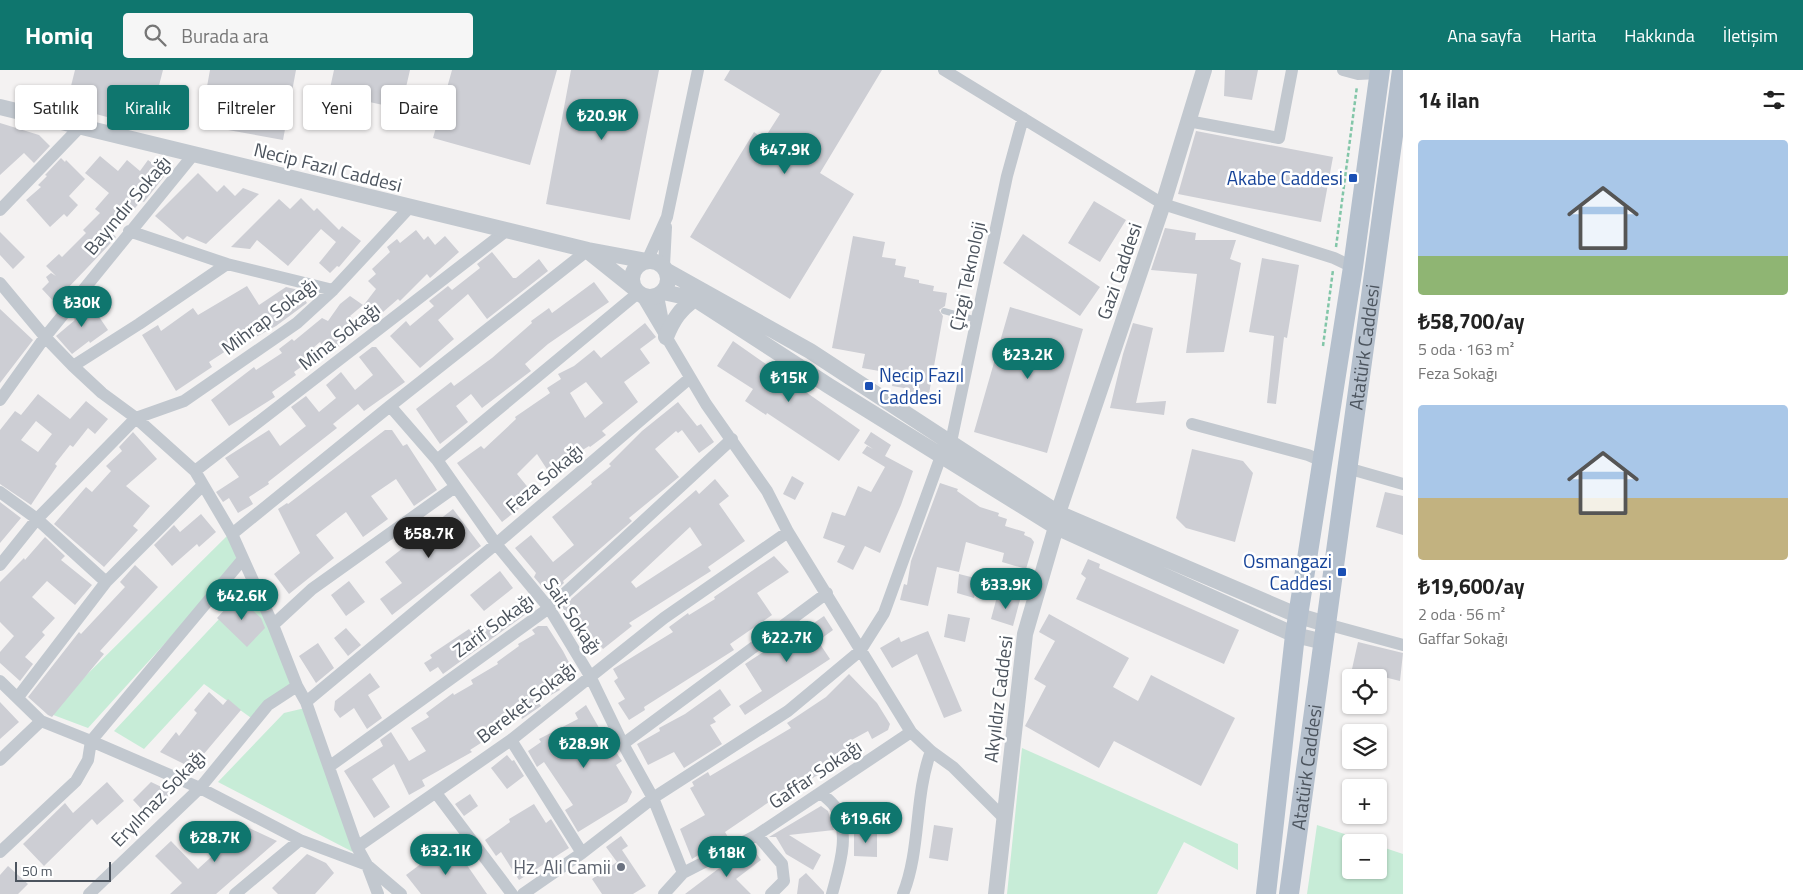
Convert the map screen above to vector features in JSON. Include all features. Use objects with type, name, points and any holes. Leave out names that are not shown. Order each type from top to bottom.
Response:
[{"type":"main road","points":[[1266,894],[1295,636],[1353,267],[1380,71]]},
{"type":"main road","name":"Atatürk Caddesi","points":[[1290,894],[1402,72]]},
{"type":"street","points":[[436,460],[647,293],[668,282],[665,269],[667,217],[698,70]]},
{"type":"street","points":[[944,70],[1163,204],[1334,258],[1353,267]]},
{"type":"street","name":"Gazi Caddesi","points":[[1057,520],[1163,204],[1204,70]]},
{"type":"street","points":[[1188,121],[1279,138],[1292,70]]},
{"type":"street","points":[[1343,70],[1358,74],[1380,71],[1402,72]]},
{"type":"street","name":"Necip Fazıl Caddesi","points":[[0,108],[15,112]]},
{"type":"street","name":"Çizgi Teknoloji","points":[[523,894],[582,853],[653,798],[788,711],[860,651],[884,613],[946,449],[978,320],[1007,176],[1023,118]]},
{"type":"street","points":[[0,210],[77,130]]},
{"type":"street","name":"Necip Fazıl Caddesi","points":[[92,130],[588,250],[647,261]]},
{"type":"street","name":"Bayındır Sokağı","points":[[0,400],[45,337],[129,231],[194,155]]},
{"type":"street","name":"Mihrap Sokağı","points":[[136,418],[184,401],[296,323],[334,290],[410,207]]},
{"type":"street","points":[[647,261],[667,217]]},
{"type":"street","name":"Mina Sokağı","points":[[195,471],[506,230]]},
{"type":"street","points":[[129,231],[227,264],[334,290]]},
{"type":"street","points":[[232,534],[390,406],[588,250],[647,293],[695,299],[946,449],[1057,520],[1295,636],[1325,633],[1403,645]]},
{"type":"street","points":[[946,449],[810,350],[653,261],[642,262],[634,271],[632,276],[647,293],[666,337],[690,378],[767,491],[788,532],[911,732],[953,767],[1004,818]]},
{"type":"street","points":[[73,366],[227,264]]},
{"type":"street","points":[[0,283],[45,337],[73,366],[102,393],[136,418],[195,471],[232,534],[273,625],[297,686],[306,702],[357,847],[367,865],[378,894]]},
{"type":"street","points":[[666,337],[674,318],[685,306],[695,299]]},
{"type":"street","name":"Feza Sokağı","points":[[306,702],[496,544],[690,378]]},
{"type":"street","name":"Sait Sokağı","points":[[390,406],[436,460],[496,544],[549,608],[590,676],[623,744],[653,798],[683,874]]},
{"type":"street","points":[[0,565],[37,519],[136,418]]},
{"type":"street","points":[[1192,424],[1308,455],[1322,461]]},
{"type":"street","name":"Zarif Sokağı","points":[[330,766],[549,608],[732,439]]},
{"type":"street","points":[[1347,468],[1403,484]]},
{"type":"street","points":[[18,697],[106,582],[203,485]]},
{"type":"street","points":[[273,625],[312,589],[455,487]]},
{"type":"street","points":[[0,492],[37,519],[106,582]]},
{"type":"street","points":[[1057,520],[1299,616],[1325,633]]},
{"type":"street","name":"Akyıldız Caddesi","points":[[996,894],[1025,634],[1057,520]]},
{"type":"street","name":"Bereket Sokağı","points":[[357,847],[511,740],[664,618],[788,532]]},
{"type":"street","points":[[0,852],[76,781],[88,760],[91,741],[243,559]]},
{"type":"street","points":[[623,744],[827,593]]},
{"type":"street","points":[[0,681],[41,721],[200,788],[300,840],[367,865],[401,894]]},
{"type":"street","name":"Eryılmaz Sokağı","points":[[89,894],[200,788],[268,705],[297,686]]},
{"type":"street","points":[[0,760],[41,721]]},
{"type":"street","name":"Gaffar Sokağı","points":[[664,894],[683,874],[757,835],[911,732]]},
{"type":"street","points":[[511,740],[582,853]]},
{"type":"street","points":[[903,894],[911,867],[925,768],[932,751]]},
{"type":"street","points":[[436,793],[512,894]]},
{"type":"street","points":[[821,793],[835,807],[843,832],[842,857],[832,894]]},
{"type":"street","points":[[757,835],[782,864],[784,881],[771,894]]},
{"type":"street","points":[[235,894],[300,840]]},
{"type":"lane","points":[[944,311],[978,320]]},
{"type":"green space","points":[[229,534],[238,563],[88,728],[48,713]]},
{"type":"green space","points":[[251,585],[295,687],[254,720],[204,684],[144,749],[114,731]]},
{"type":"green space","points":[[305,708],[353,852],[218,782],[284,713]]},
{"type":"green space","points":[[1022,748],[1238,844],[1238,870],[1184,842],[1157,894],[1007,894]]},
{"type":"green space","points":[[1317,825],[1345,834],[1342,834],[1342,879],[1387,879],[1387,849],[1403,854],[1403,894],[1307,894]]},
{"type":"building","points":[[75,70],[163,70],[159,85],[107,85],[107,117],[97,114],[97,85],[71,85]]},
{"type":"building","points":[[210,70],[296,70],[293,86],[207,85]]},
{"type":"building","points":[[334,70],[410,70],[407,85],[381,85],[381,105],[371,102],[371,85],[331,85]]},
{"type":"building","points":[[452,70],[557,70],[530,165],[433,138],[435,130],[456,130],[456,85],[448,85]]},
{"type":"building","points":[[571,70],[659,70],[630,220],[546,204]]},
{"type":"building","points":[[730,70],[882,70],[820,173],[854,194],[790,299],[690,237],[754,132],[764,139],[780,114],[724,80]]},
{"type":"building","points":[[1225,70],[1258,70],[1252,100],[1224,96]]},
{"type":"building","points":[[0,123],[15,128],[15,130],[23,130],[39,135],[50,146],[34,163],[24,153],[0,175]]},
{"type":"building","points":[[228,130],[285,130],[283,140]]},
{"type":"building","points":[[1196,131],[1333,157],[1321,222],[1178,194]]},
{"type":"building","points":[[100,156],[118,171],[127,160],[140,171],[148,160],[166,174],[144,202],[141,201],[113,234],[116,237],[66,290],[70,294],[63,302],[61,300],[56,304],[42,289],[49,282],[46,277],[51,273],[56,276],[46,266],[59,254],[62,257],[86,233],[83,230],[100,213],[95,209],[109,193],[85,173]]},
{"type":"building","points":[[61,158],[65,162],[66,160],[85,179],[69,196],[78,205],[67,217],[64,214],[50,227],[26,200],[41,187],[38,185]]},
{"type":"building","points":[[198,173],[217,192],[224,185],[235,196],[243,188],[259,194],[206,244],[187,236],[183,240],[155,216]]},
{"type":"building","points":[[301,198],[314,211],[317,208],[339,230],[342,226],[361,241],[339,267],[337,266],[330,273],[319,263],[336,242],[321,229],[288,266],[257,240],[250,249],[231,247],[279,199],[290,209]]},
{"type":"building","points":[[1094,201],[1126,220],[1100,262],[1068,243]]},
{"type":"building","points":[[1165,228],[1196,233],[1195,240],[1236,240],[1230,259],[1241,263],[1224,352],[1186,353],[1197,274],[1151,270]]},
{"type":"building","points":[[416,230],[424,240],[428,236],[435,245],[445,236],[459,252],[430,278],[427,274],[400,301],[398,299],[375,319],[363,306],[376,289],[368,281],[376,274],[372,269],[390,252],[387,247],[397,239],[400,243]]},
{"type":"building","points":[[0,232],[25,257],[13,269],[0,255]]},
{"type":"building","points":[[1023,234],[1100,287],[1080,316],[1003,263]]},
{"type":"building","points":[[853,236],[885,242],[882,257],[896,259],[895,265],[906,267],[904,277],[934,286],[933,291],[947,293],[945,306],[939,310],[943,316],[927,405],[907,402],[910,389],[892,386],[894,377],[885,372],[862,368],[865,354],[832,348]]},
{"type":"building","points":[[492,252],[513,278],[516,278],[539,259],[548,271],[487,319],[468,294],[438,320],[454,339],[420,368],[390,336],[406,321],[410,326],[434,306],[429,301],[448,286],[452,290],[480,268],[477,264]]},
{"type":"building","points":[[1262,258],[1299,265],[1287,338],[1284,337],[1276,404],[1267,403],[1274,336],[1249,332]]},
{"type":"building","points":[[594,282],[609,302],[548,344],[525,364],[531,371],[482,408],[471,394],[456,406],[468,422],[440,444],[416,409],[451,382],[454,386],[492,358],[532,323],[531,321],[549,308],[552,313]]},
{"type":"building","points":[[247,286],[259,305],[286,287],[299,290],[307,303],[276,326],[254,338],[251,334],[209,362],[212,367],[176,391],[142,335],[158,325],[161,331],[193,308],[198,315]]},
{"type":"building","points":[[350,296],[363,305],[350,316],[361,328],[330,354],[320,342],[304,356],[308,362],[294,372],[296,375],[272,392],[275,397],[229,426],[211,400],[254,367],[256,370],[282,353],[279,349],[292,339],[294,341],[322,318],[328,321],[340,304]]},
{"type":"building","points":[[87,299],[108,330],[72,354],[56,336],[75,320],[72,316]]},
{"type":"building","points":[[1010,307],[1083,329],[1047,453],[974,432]]},
{"type":"building","points":[[0,309],[33,340],[0,383]]},
{"type":"building","points":[[645,323],[656,337],[640,349],[650,363],[624,382],[638,402],[602,431],[606,435],[590,447],[565,461],[569,466],[552,477],[537,454],[517,474],[535,496],[502,522],[457,463],[481,446],[484,449],[516,419],[515,417],[550,393],[547,388],[561,379],[558,374],[574,366],[594,350],[601,358]],"holes":[[[586,382],[603,403],[585,418],[570,393]]]},
{"type":"building","points":[[1133,323],[1153,328],[1136,403],[1166,401],[1164,415],[1110,408],[1123,354]]},
{"type":"building","points":[[733,341],[860,430],[839,461],[767,413],[766,415],[745,401],[753,389],[717,366]]},
{"type":"building","points":[[372,347],[376,347],[405,382],[364,411],[358,404],[333,424],[337,428],[268,482],[269,484],[249,497],[253,504],[238,513],[229,498],[223,502],[216,492],[239,477],[225,458],[269,430],[280,446],[306,426],[291,407],[306,396],[319,412],[336,398],[326,385],[341,372],[355,390],[373,375],[359,357]]},
{"type":"building","points":[[38,394],[70,419],[86,401],[108,419],[95,434],[88,428],[73,447],[70,445],[55,464],[57,466],[31,505],[0,484],[0,430],[15,411],[21,415]],"holes":[[[36,421],[52,434],[38,452],[21,440]]]},
{"type":"building","points":[[678,402],[697,426],[701,424],[714,442],[699,453],[682,430],[678,433],[676,431],[655,449],[679,477],[629,518],[632,521],[563,581],[564,583],[550,596],[534,577],[536,573],[515,548],[531,535],[553,562],[574,545],[552,517],[611,466],[609,464],[642,431]]},
{"type":"building","points":[[385,430],[392,430],[403,446],[407,444],[437,490],[414,506],[396,479],[371,496],[388,519],[363,537],[346,512],[316,535],[334,558],[289,594],[274,574],[300,553],[278,509],[288,504]]},
{"type":"building","points":[[133,432],[157,459],[126,486],[150,506],[133,526],[138,530],[104,567],[54,524],[86,487],[92,492],[111,471],[106,466],[122,451],[119,447]]},
{"type":"building","points":[[871,432],[891,445],[885,456],[913,471],[901,505],[880,553],[865,546],[853,570],[837,562],[845,546],[823,538],[832,512],[845,516],[858,486],[871,492],[885,467],[862,453],[867,446],[873,449],[864,443]]},
{"type":"building","points":[[1192,449],[1243,461],[1253,473],[1235,542],[1186,528],[1176,518]]},
{"type":"building","points":[[792,476],[804,483],[795,500],[783,494]]},
{"type":"building","points":[[715,479],[729,496],[719,504],[745,541],[708,567],[711,571],[629,623],[632,626],[603,649],[580,622],[577,625],[562,607],[696,490],[699,494]],"holes":[[[690,527],[702,545],[636,588],[631,582]]]},
{"type":"building","points":[[940,483],[958,489],[957,491],[980,507],[999,513],[998,516],[1007,519],[1005,526],[1025,532],[1024,535],[1031,538],[1034,542],[1026,569],[1002,562],[1004,553],[966,542],[959,572],[937,567],[928,606],[900,600],[904,584],[907,585],[911,561]]},
{"type":"building","points":[[1385,492],[1403,496],[1403,535],[1376,527]]},
{"type":"building","points":[[0,502],[21,518],[0,543]]},
{"type":"building","points":[[453,509],[481,546],[392,615],[380,599],[402,583],[385,562]]},
{"type":"building","points":[[201,514],[216,532],[199,547],[197,544],[172,566],[154,545],[174,525],[180,532]]},
{"type":"building","points":[[45,537],[65,556],[61,560],[92,585],[75,605],[47,581],[32,597],[55,618],[42,632],[45,635],[25,657],[33,664],[20,681],[0,663],[0,652],[14,636],[0,622],[0,582],[24,558],[25,560]]},
{"type":"building","points":[[774,556],[789,572],[757,593],[772,615],[730,644],[734,650],[644,707],[645,710],[629,720],[618,703],[625,699],[614,681],[618,678],[613,669],[673,632],[669,627],[688,613],[689,615],[715,599],[714,597]]},
{"type":"building","points":[[1088,559],[1100,564],[1099,568],[1239,630],[1224,664],[1076,599],[1086,578],[1081,574]]},
{"type":"building","points":[[135,565],[158,587],[100,651],[104,654],[52,717],[48,715],[28,697],[79,632],[81,634],[125,587],[120,582]]},
{"type":"building","points":[[500,571],[513,588],[484,611],[470,595]]},
{"type":"building","points":[[959,574],[979,579],[974,598],[957,593]]},
{"type":"building","points":[[349,581],[365,602],[346,616],[331,595]]},
{"type":"building","points":[[998,593],[1020,600],[1013,626],[991,619]]},
{"type":"building","points":[[237,596],[261,618],[265,628],[247,647],[217,618]]},
{"type":"building","points":[[528,600],[533,609],[443,674],[438,667],[430,672],[424,663],[432,658],[430,655],[469,629],[472,633]]},
{"type":"building","points":[[948,614],[970,618],[965,642],[944,637]]},
{"type":"building","points":[[1049,614],[1129,658],[1113,687],[1138,701],[1151,675],[1235,718],[1201,786],[1114,741],[1099,768],[1025,726],[1046,686],[1034,679],[1055,641],[1039,632]]},
{"type":"building","points":[[824,616],[833,630],[818,641],[830,659],[745,715],[739,706],[762,691],[745,664],[786,637],[788,641]]},
{"type":"building","points":[[538,626],[547,626],[575,674],[557,683],[560,690],[538,702],[541,706],[522,719],[517,711],[495,727],[498,732],[470,750],[472,752],[422,780],[425,786],[409,795],[394,764],[372,779],[390,807],[374,818],[344,771],[383,746],[380,740],[391,732],[409,761],[426,751],[411,728],[429,717],[426,713],[453,693],[454,695],[473,684],[471,680],[498,664],[497,662],[519,646],[518,644],[535,634],[532,630]]},
{"type":"building","points":[[346,628],[361,645],[348,656],[334,638]]},
{"type":"building","points":[[928,631],[962,711],[944,718],[917,654],[892,668],[880,648],[899,637],[901,642]]},
{"type":"building","points":[[1358,642],[1403,653],[1400,681],[1387,678],[1387,669],[1352,669]]},
{"type":"building","points":[[318,643],[334,668],[316,683],[299,656]]},
{"type":"building","points":[[370,673],[380,687],[368,695],[382,718],[367,729],[354,708],[340,718],[334,710],[335,701]]},
{"type":"building","points":[[849,674],[877,703],[890,724],[888,730],[872,739],[868,731],[848,742],[855,751],[793,790],[791,787],[725,832],[728,837],[692,859],[680,829],[705,815],[690,788],[694,786],[692,782],[708,772],[710,776],[791,728],[787,723],[826,697]]},
{"type":"building","points":[[720,689],[731,705],[713,718],[716,722],[710,725],[722,744],[684,768],[674,752],[648,765],[637,744],[660,731],[659,728],[685,714]]},
{"type":"building","points":[[209,692],[223,705],[228,699],[241,710],[192,768],[160,752],[176,732],[179,736],[197,713],[194,710]]},
{"type":"building","points":[[0,702],[19,722],[0,739]]},
{"type":"building","points":[[586,705],[602,733],[605,731],[614,744],[612,746],[622,761],[616,765],[632,792],[627,802],[578,832],[565,810],[573,805],[544,762],[537,767],[528,751],[541,742],[539,739],[578,719],[575,713]]},
{"type":"building","points":[[507,755],[512,761],[514,760],[524,776],[507,789],[491,768]]},
{"type":"building","points":[[107,782],[124,801],[97,825],[92,819],[44,866],[23,844],[65,803],[73,813]]},
{"type":"building","points":[[151,782],[172,792],[148,816],[133,800]]},
{"type":"building","points":[[470,794],[478,806],[464,816],[455,804]]},
{"type":"building","points":[[534,804],[546,823],[551,819],[569,848],[519,880],[501,852],[496,856],[485,840],[510,822],[509,819]]},
{"type":"building","points":[[821,806],[828,811],[834,830],[789,835],[821,855],[813,870],[786,854],[776,837],[769,837]]},
{"type":"building","points":[[934,825],[953,828],[948,861],[929,858]]},
{"type":"building","points":[[245,826],[277,841],[216,894],[170,894],[182,883],[155,856],[171,841],[198,869]]},
{"type":"building","points":[[854,832],[877,832],[877,857],[854,856]]},
{"type":"building","name":"Hz. Ali Camii","points":[[621,836],[628,846],[622,850],[646,886],[633,894],[602,894],[592,879],[617,862],[606,847]]},
{"type":"building","points":[[453,845],[487,894],[421,894],[406,875],[426,860],[428,863]]},
{"type":"building","points":[[753,849],[761,860],[736,879],[751,894],[685,894],[722,866],[725,869]]},
{"type":"building","points":[[307,854],[326,863],[334,873],[315,894],[278,894],[272,888]]},
{"type":"building","points":[[8,866],[28,884],[18,894],[0,894],[0,875]]},
{"type":"building","points":[[806,873],[824,894],[797,894],[799,879]]},
{"type":"place","name":"Akabe Caddesi","points":[[1353,178]]},
{"type":"place","name":"Necip Fazıl Caddesi","points":[[869,386]]},
{"type":"place","name":"Osmangazi Caddesi","points":[[1342,572]]},
{"type":"place","name":"Hz. Ali Camii","points":[[621,867]]}]
